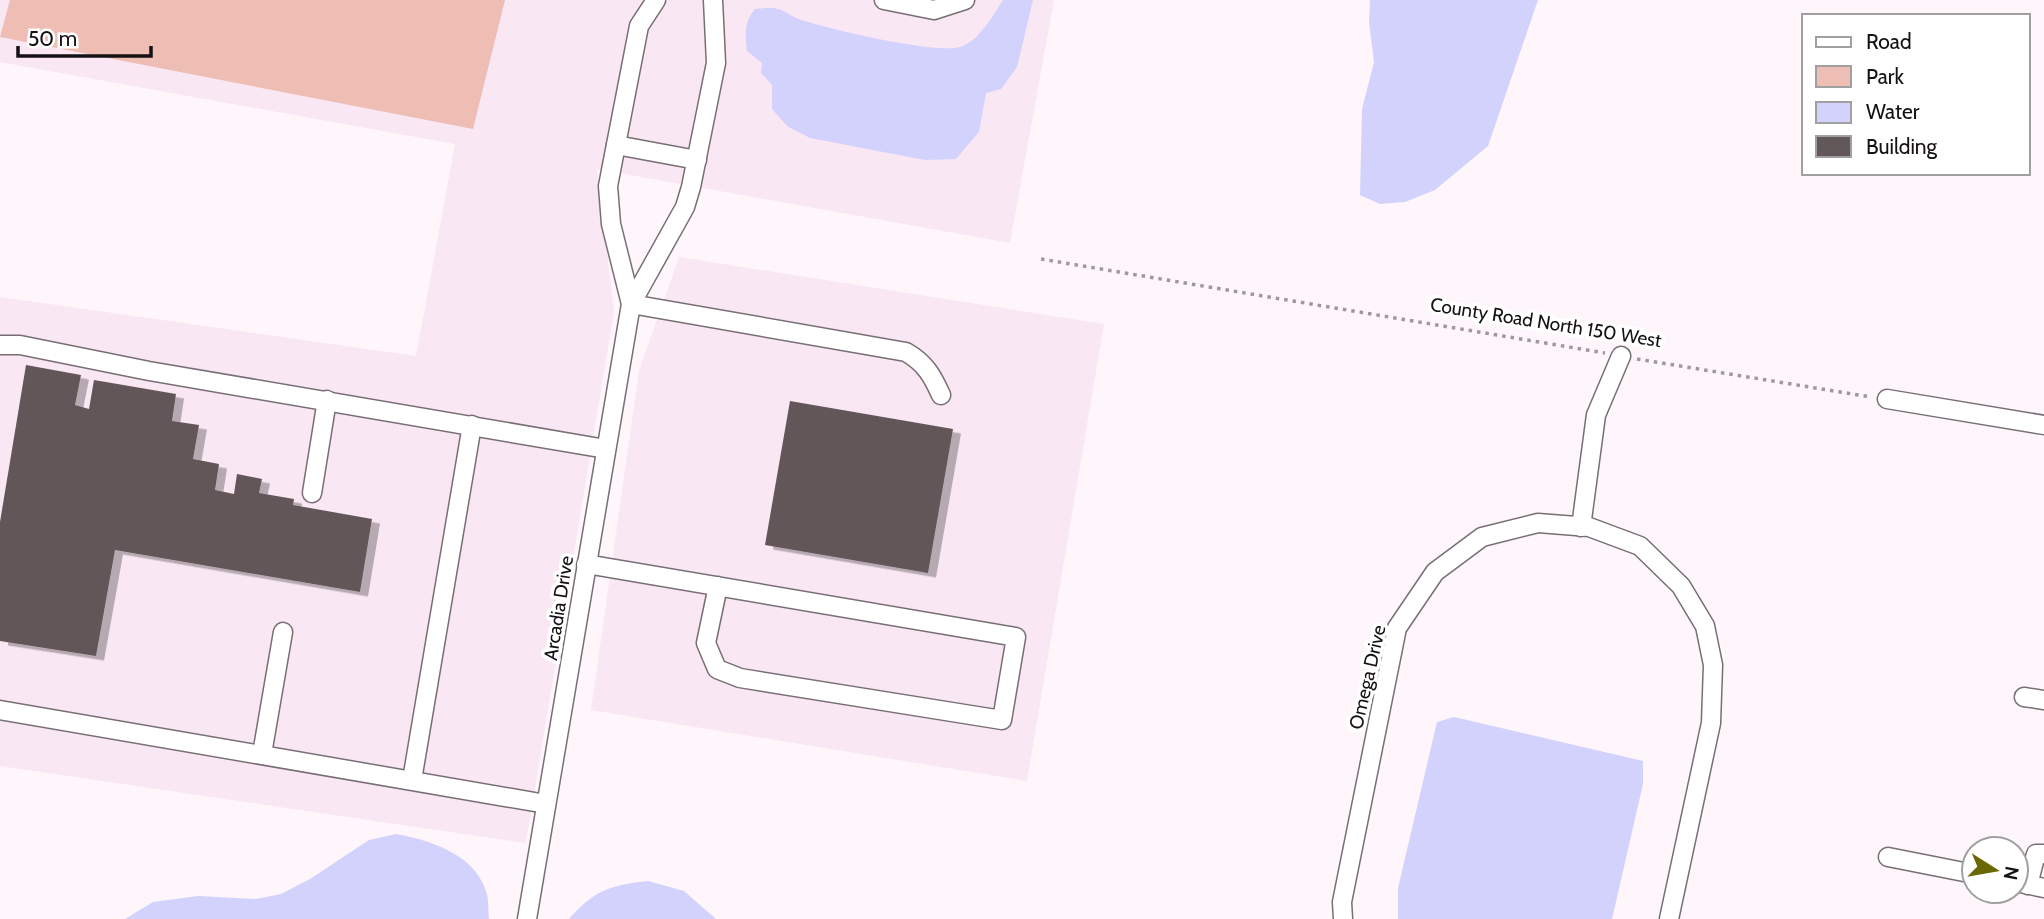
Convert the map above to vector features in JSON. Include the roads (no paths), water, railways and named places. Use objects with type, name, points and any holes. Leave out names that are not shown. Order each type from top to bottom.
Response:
[{"type":"street","points":[[631,304],[611,224],[608,186],[639,26],[656,0]]},
{"type":"street","points":[[631,304],[685,207],[716,63],[713,0]]},
{"type":"street","points":[[884,0],[934,10],[965,0]]},
{"type":"street","points":[[616,145],[697,160]]},
{"type":"street","points":[[631,304],[906,352],[921,360],[933,376],[941,395]]},
{"type":"street","name":"Arcadia Drive","points":[[527,919],[631,304]]},
{"type":"street","points":[[0,345],[20,345],[606,449]]},
{"type":"street","points":[[1581,527],[1596,415],[1621,356]]},
{"type":"street","points":[[1887,399],[2044,425]]},
{"type":"street","points":[[312,493],[327,400]]},
{"type":"street","points":[[412,780],[472,425]]},
{"type":"street","name":"Omega Drive","points":[[1343,919],[1342,902],[1397,628],[1435,572],[1482,537],[1538,523],[1581,527],[1640,546],[1681,586],[1705,626],[1713,665],[1712,723],[1669,919]]},
{"type":"street","points":[[586,564],[718,586],[1016,637],[1002,720],[740,678],[717,669],[706,643],[718,586]]},
{"type":"street","points":[[262,754],[283,632]]},
{"type":"street","points":[[2024,697],[2044,700]]},
{"type":"street","points":[[0,710],[546,804]]},
{"type":"street","points":[[2030,880],[2035,853],[2044,855]]},
{"type":"street","points":[[1888,857],[1960,871]]},
{"type":"water","points":[[1003,0],[1033,0],[1017,67],[1001,89],[986,93],[979,132],[956,159],[925,160],[810,138],[787,126],[772,109],[772,85],[761,73],[762,63],[747,51],[746,28],[755,9],[778,9],[805,21],[860,35],[947,48],[960,47],[973,39],[985,27]]},
{"type":"water","points":[[1370,0],[1538,0],[1488,146],[1435,190],[1405,202],[1380,204],[1360,195],[1362,109],[1374,62],[1369,22]]},
{"type":"water","points":[[1454,717],[1643,761],[1643,784],[1612,919],[1398,919],[1398,888],[1437,722]]},
{"type":"water","points":[[396,834],[436,845],[472,867],[486,891],[489,919],[125,919],[153,902],[198,896],[256,899],[281,894],[310,879],[369,840]]},
{"type":"water","points":[[648,881],[684,891],[716,919],[569,919],[595,895],[613,887]]}]
